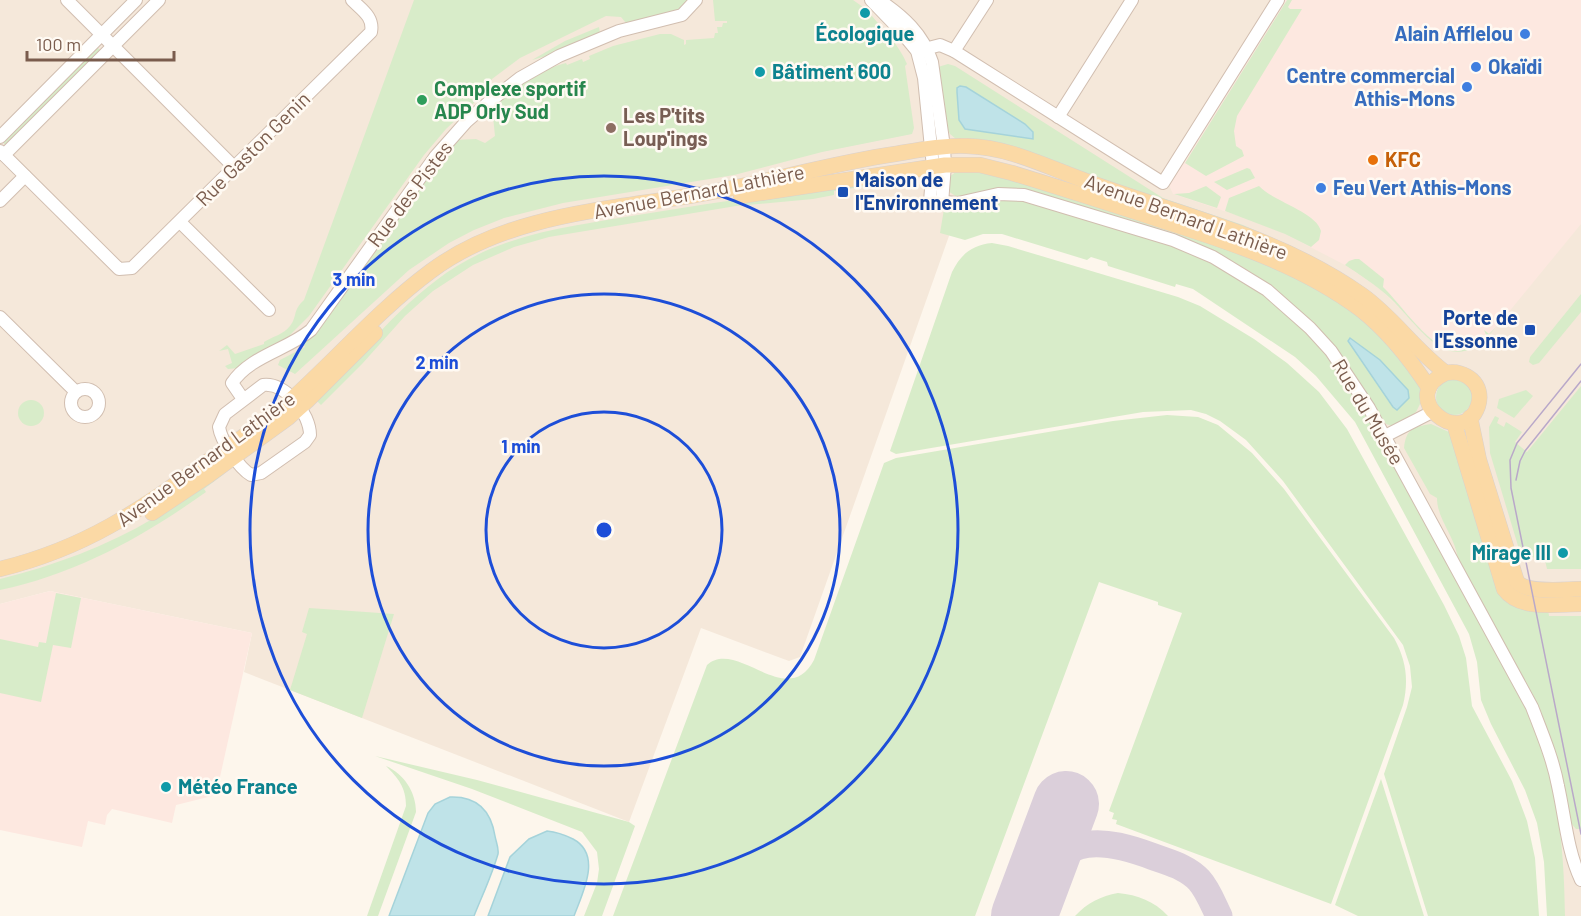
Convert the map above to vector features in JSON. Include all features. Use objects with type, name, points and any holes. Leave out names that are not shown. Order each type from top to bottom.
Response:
[{"type":"main road","name":"Avenue Bernard Lathière","points":[[296,404],[411,287],[457,254],[490,237],[543,221],[723,190],[852,161],[937,148],[982,147],[1019,156],[1093,184],[1243,233],[1273,245],[1365,297],[1446,373],[1465,374],[1476,384],[1479,392],[1478,405],[1470,417],[1479,460],[1517,582],[1529,589],[1581,589]]},
{"type":"main road","name":"Avenue Bernard Lathière","points":[[0,576],[71,554],[118,533],[166,504],[296,404],[417,291],[457,263],[491,245],[564,224],[939,165],[980,165],[1012,173],[1220,239],[1275,261],[1326,287],[1376,324],[1405,355],[1429,388],[1429,405],[1432,412]]},
{"type":"main road","points":[[1429,388],[1436,378],[1446,373]]},
{"type":"main road","points":[[1432,412],[1438,418],[1454,423],[1470,417]]},
{"type":"main road","points":[[1454,423],[1504,589],[1509,596],[1521,602],[1581,604]]},
{"type":"main road","name":"Avenue Bernard Lathière","points":[[0,568],[62,550],[112,527],[231,452]]},
{"type":"street","points":[[67,0],[234,167]]},
{"type":"street","points":[[0,137],[136,0]]},
{"type":"street","points":[[0,201],[25,176],[2,153],[159,0]]},
{"type":"street","name":"Rue Gaston Genin","points":[[25,176],[119,269],[128,270],[135,266],[180,222],[371,32],[370,18],[352,0]]},
{"type":"street","name":"Rue des Pistes","points":[[243,399],[232,383],[235,378],[251,364],[298,340],[311,330],[435,157],[474,115],[520,78],[559,56],[619,31],[682,15],[696,0]]},
{"type":"street","points":[[871,0],[922,50]]},
{"type":"street","points":[[879,0],[913,27],[934,71],[939,165]]},
{"type":"street","points":[[954,51],[987,0]]},
{"type":"street","points":[[1059,117],[1132,0]]},
{"type":"street","points":[[922,50],[940,45],[954,51],[1163,183],[1278,0]]},
{"type":"street","name":"Rue du Musée","points":[[939,165],[936,202],[958,203],[998,194],[1024,195],[1157,235],[1213,257],[1267,290],[1310,328],[1331,351],[1352,379],[1385,436],[1532,707],[1544,736],[1558,783],[1570,849],[1581,880]]},
{"type":"street","points":[[180,222],[269,309]]},
{"type":"street","points":[[0,317],[76,392]]},
{"type":"street","points":[[269,385],[279,387],[296,404],[309,424],[308,439],[258,475],[248,474],[221,437],[219,424],[225,414],[258,388],[269,385]]},
{"type":"street","points":[[1385,436],[1432,412]]},
{"type":"shaded area","points":[[0,0],[1581,0],[1581,916],[1556,916],[1531,744],[1358,418],[1260,301],[955,219],[800,657],[789,661],[701,628],[629,822],[244,672],[252,633],[50,591],[0,604]]},
{"type":"shaded area","points":[[1284,0],[1581,0],[1581,224],[1490,335],[1470,349],[1454,352],[1440,348],[1380,289],[1345,265],[1285,234],[1173,194],[1168,183]]},
{"type":"shaded area","points":[[50,591],[252,633],[216,795],[176,805],[172,823],[112,809],[107,815],[105,825],[88,821],[82,847],[0,830],[0,604]]},
{"type":"green space","name":"Complexe sportif ADP Orly Sud","points":[[414,0],[690,0],[676,12],[626,23],[621,17],[606,16],[520,58],[492,79],[479,98],[446,129],[424,155],[309,316],[290,335],[291,338],[238,368],[228,369],[225,366],[232,363],[228,349],[219,351],[227,345],[235,354],[264,344],[287,329],[304,300]]},
{"type":"green space","points":[[713,0],[853,0],[863,7],[861,13],[867,17],[871,15],[886,32],[900,50],[907,64],[905,66],[914,128],[912,134],[822,152],[734,175],[563,203],[504,218],[449,243],[409,270],[295,374],[278,365],[280,360],[305,347],[302,342],[456,140],[476,139],[485,143],[495,136],[492,106],[518,86],[545,70],[582,59],[583,62],[590,59],[589,56],[613,46],[660,34],[671,34],[684,40],[684,45],[686,40],[714,38],[715,33],[718,33],[717,27],[722,27],[727,21],[715,21]]},
{"type":"green space","points":[[1287,0],[1292,0],[1288,7],[1290,9],[1302,9],[1237,116],[1234,131],[1236,146],[1242,150],[1244,156],[1206,176],[1185,163]]},
{"type":"green space","points":[[599,27],[600,33],[550,55],[532,60],[565,41]]},
{"type":"green space","points":[[97,47],[101,51],[7,144],[4,144],[4,141]]},
{"type":"green space","points":[[948,64],[955,66],[1163,198],[1243,225],[1298,249],[956,139],[947,127],[938,67]]},
{"type":"green space","points":[[1247,168],[1255,178],[1227,190],[1214,182]]},
{"type":"green space","points":[[960,169],[978,170],[1227,246],[1282,269],[1355,312],[1381,335],[1420,385],[1420,404],[1416,412],[1392,426],[1386,424],[1344,360],[1307,317],[1274,288],[1214,251],[1170,233],[1026,190],[999,189],[957,197],[948,191],[949,177]]},
{"type":"green space","points":[[901,176],[903,188],[867,186],[834,191],[834,195],[813,199],[736,206],[549,237],[514,247],[473,265],[433,291],[405,316],[321,405],[316,400],[418,295],[457,266],[501,245],[548,231],[596,222]]},
{"type":"green space","points":[[1206,186],[1221,197],[1217,208],[1174,194],[1189,193]]},
{"type":"green space","points":[[1259,186],[1318,224],[1321,231],[1319,240],[1311,247],[1285,234],[1225,211],[1229,198]]},
{"type":"green space","points":[[1008,199],[1027,201],[1107,224],[1182,251],[1218,267],[1252,287],[1285,312],[1316,343],[1342,375],[1364,410],[1525,705],[1545,757],[1557,808],[1563,860],[1565,916],[1547,916],[1544,862],[1537,823],[1525,790],[1481,700],[1477,662],[1469,634],[1355,422],[1316,376],[1295,357],[1193,289],[1176,284],[1175,287],[1108,266],[1107,262],[1091,257],[1087,260],[1002,234],[983,234],[965,240],[940,233],[944,209]]},
{"type":"green space","points":[[992,243],[1178,297],[1200,306],[1254,339],[1287,363],[1319,392],[1347,429],[1459,636],[1466,658],[1472,706],[1512,781],[1527,821],[1535,858],[1539,916],[1428,916],[1384,774],[1412,687],[1410,666],[1403,645],[1283,481],[1246,440],[1220,421],[1191,410],[1143,412],[896,454],[890,451],[952,272],[959,260],[973,248]]},
{"type":"green space","points":[[1359,259],[1384,279],[1383,287],[1427,336],[1447,349],[1457,351],[1452,351],[1439,346],[1427,337],[1385,293],[1345,265],[1349,261]]},
{"type":"green space","points":[[1581,294],[1581,312],[1539,363],[1533,365],[1529,362],[1530,357]]},
{"type":"green space","points":[[1485,338],[1481,343],[1466,351],[1457,351]]},
{"type":"green space","points":[[1454,379],[1467,384],[1472,397],[1467,410],[1454,415],[1441,410],[1436,397],[1441,384]]},
{"type":"green space","points":[[1581,386],[1581,569],[1547,569],[1544,556],[1522,559],[1490,453],[1489,427],[1495,416],[1499,418],[1497,423],[1504,427],[1506,422],[1522,432],[1515,442],[1527,452]]},
{"type":"green space","points":[[1526,390],[1533,396],[1514,418],[1497,408],[1499,399]]},
{"type":"green space","points":[[31,400],[40,404],[44,413],[40,422],[31,426],[22,422],[18,413],[22,404]]},
{"type":"green space","points":[[1167,415],[1198,417],[1218,425],[1252,453],[1284,489],[1394,638],[1401,654],[1406,679],[1403,705],[1331,904],[1116,824],[1117,820],[1112,819],[1114,813],[1109,811],[1182,613],[1158,605],[1158,602],[1099,582],[975,916],[613,916],[707,665],[719,659],[733,660],[776,677],[790,678],[803,674],[814,660],[884,463],[896,458],[1113,421]]},
{"type":"green space","points":[[1431,424],[1449,432],[1454,438],[1497,585],[1548,609],[1549,616],[1581,616],[1581,829],[1576,829],[1571,823],[1533,695],[1458,560],[1454,544],[1440,514],[1437,498],[1430,494],[1404,448],[1412,430]]},
{"type":"green space","points":[[223,472],[224,474],[204,489],[206,492],[133,539],[82,564],[0,590],[0,579],[40,568],[118,538],[154,518]]},
{"type":"green space","points":[[56,593],[81,598],[71,648],[53,645],[41,702],[0,693],[0,639],[38,647],[39,642],[46,643]]},
{"type":"green space","points":[[309,608],[394,614],[362,718],[290,690],[307,634],[302,632]]},
{"type":"green space","points":[[375,756],[477,780],[629,822],[635,826],[602,916],[584,916],[597,883],[599,869],[597,852],[582,832],[472,789]]},
{"type":"green space","points":[[386,766],[408,784],[414,798],[416,812],[378,916],[367,916],[406,806],[405,793],[400,783]]},
{"type":"green space","points":[[1381,779],[1424,916],[1358,916],[1335,905]]},
{"type":"green space","points":[[1118,893],[1145,900],[1157,906],[1168,916],[1075,916],[1095,901]]},
{"type":"water","points":[[966,87],[1025,124],[1033,132],[1033,139],[965,129],[959,120],[957,88]]},
{"type":"water","points":[[1350,338],[1380,360],[1408,390],[1409,398],[1397,410],[1348,341]]},
{"type":"water","points":[[450,797],[468,799],[486,812],[498,847],[496,862],[474,916],[389,916],[428,813],[435,804]]},
{"type":"water","points":[[547,831],[573,839],[582,846],[587,855],[588,875],[574,916],[488,916],[510,857],[529,839]]},
{"type":"taxiway","points":[[1035,886],[1060,856],[1073,849],[1087,844],[1118,846],[1166,861],[1189,872],[1205,888],[1219,916]]},
{"type":"runway","points":[[1024,916],[1066,804]]},
{"type":"tram line","points":[[1581,364],[1517,443],[1510,460],[1511,488],[1581,834]]},
{"type":"tram line","points":[[1516,480],[1520,461],[1525,451],[1581,381]]},
{"type":"place","name":"Écologique","points":[[865,13]]},
{"type":"place","name":"Alain Afflelou","points":[[1525,34]]},
{"type":"place","name":"Okaïdi","points":[[1476,67]]},
{"type":"place","name":"Bâtiment 600","points":[[760,72]]},
{"type":"place","name":"Centre commercial Athis-Mons","points":[[1467,87]]},
{"type":"place","name":"Complexe sportif ADP Orly Sud","points":[[422,100]]},
{"type":"place","name":"Les P'tits Loup'ings","points":[[611,128]]},
{"type":"place","name":"KFC","points":[[1373,160]]},
{"type":"place","name":"Feu Vert Athis-Mons","points":[[1321,188]]},
{"type":"place","name":"Maison de l'Environnement","points":[[843,192]]},
{"type":"place","name":"Porte de l'Essonne","points":[[1530,330]]},
{"type":"place","name":"Mirage III","points":[[1563,553]]},
{"type":"place","name":"Météo France","points":[[166,787]]}]
